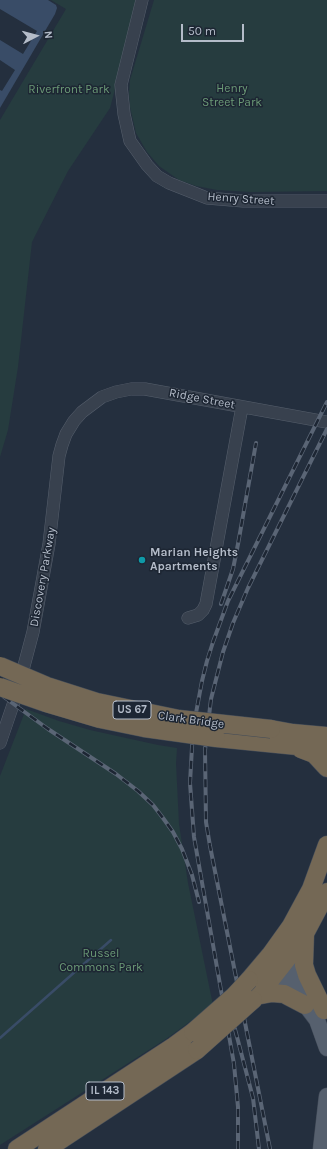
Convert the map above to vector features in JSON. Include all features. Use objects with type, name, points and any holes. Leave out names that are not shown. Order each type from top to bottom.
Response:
[{"type":"highway","name":"Clark Bridge","points":[[0,666],[47,686],[105,704],[270,736]]},
{"type":"highway","name":"Clark Bridge","points":[[0,687],[46,703],[100,719],[180,734],[270,736]]},
{"type":"highway","name":"US 67","points":[[294,740],[327,723]]},
{"type":"highway","name":"US 67","points":[[270,736],[294,740],[327,749]]},
{"type":"highway","points":[[294,740],[327,736]]},
{"type":"highway","points":[[294,740],[314,754],[327,768]]},
{"type":"highway","name":"IL 143","points":[[47,1149],[197,1050],[254,998],[274,963],[291,926],[311,889],[327,844]]},
{"type":"highway","name":"IL 143","points":[[17,1149],[193,1032],[234,996],[249,980],[274,963],[305,935],[327,892]]},
{"type":"highway","points":[[305,935],[304,966],[326,1012]]},
{"type":"highway","points":[[254,998],[272,993],[284,994],[305,1005]]},
{"type":"main road","points":[[274,963],[317,1020],[327,1048]]},
{"type":"main road","points":[[274,963],[299,976],[326,1012]]},
{"type":"main road","points":[[321,1149],[327,1096]]},
{"type":"street","name":"Henry Street","points":[[142,0],[121,85],[126,125],[130,141],[157,176],[169,183],[207,198],[243,201],[327,201]]},
{"type":"street","name":"Ridge Street","points":[[82,412],[102,397],[131,389],[145,389],[327,422]]},
{"type":"street","points":[[188,618],[198,615],[206,604],[242,407]]},
{"type":"street","name":"Discovery Parkway","points":[[0,743],[16,696],[33,632],[44,579],[59,456],[66,434],[82,412]]},
{"type":"green space","name":"Riverfront Park","points":[[51,0],[139,0],[110,108],[68,171],[32,242],[18,367],[8,430],[0,457],[0,120],[66,9]]},
{"type":"green space","name":"Henry Street Park","points":[[154,0],[327,0],[327,191],[251,192],[217,190],[196,186],[179,180],[159,166],[147,152],[136,133],[130,107],[129,92],[130,80]]},
{"type":"green space","name":"Russel Commons Park","points":[[26,709],[90,730],[177,748],[176,763],[179,824],[188,883],[213,1005],[166,1039],[0,1145],[0,776]]},
{"type":"water","points":[[0,0],[48,0],[56,5],[57,8],[55,14],[0,108]]},
{"type":"pier","points":[[0,9],[37,31],[23,54],[0,40]]},
{"type":"pier","points":[[0,60],[15,70],[2,91],[0,90]]},
{"type":"waterway","points":[[0,1038],[111,940]]},
{"type":"railway","points":[[238,1149],[238,1107],[234,1064],[194,837],[190,783],[193,729],[207,661],[228,601],[327,402]]},
{"type":"railway","points":[[270,1149],[206,822],[205,750],[211,699],[223,652],[233,623],[248,588],[327,429]]},
{"type":"railway","points":[[221,604],[233,569],[256,443]]},
{"type":"railway","points":[[4,697],[48,729],[116,774],[153,805],[173,832],[182,849],[192,875],[199,902]]},
{"type":"railway","points":[[231,1014],[253,1098],[259,1149]]},
{"type":"place","name":"Marian Heights Apartments","points":[[142,560]]}]
